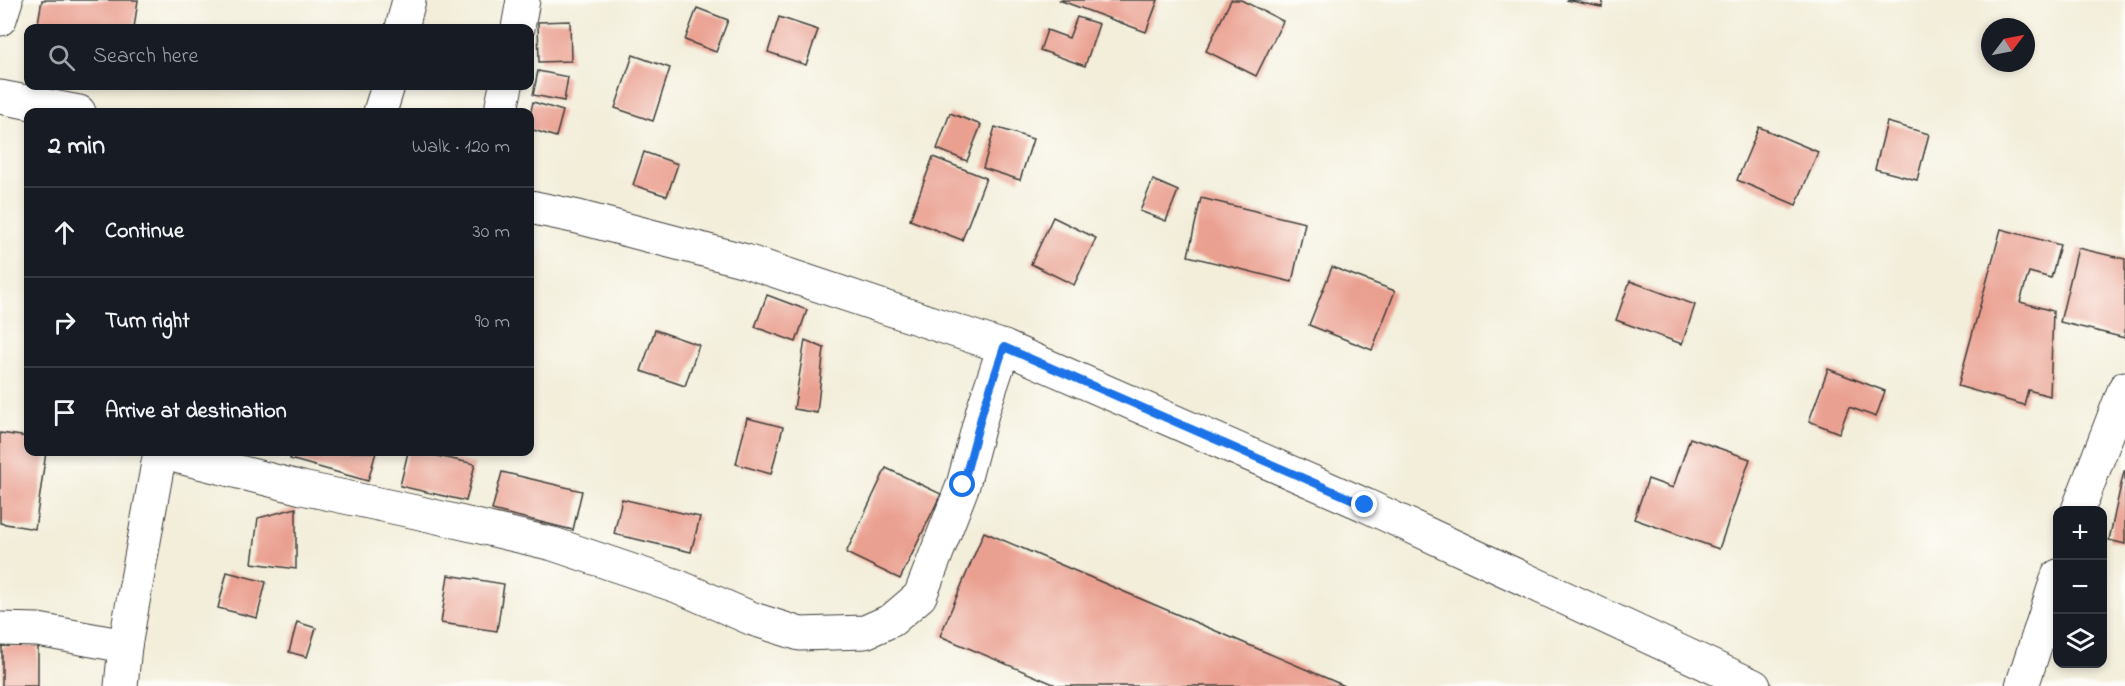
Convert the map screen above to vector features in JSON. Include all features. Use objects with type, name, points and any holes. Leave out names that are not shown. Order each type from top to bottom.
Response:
[{"type":"street","points":[[0,19],[6,0]]},
{"type":"street","points":[[403,24],[409,0]]},
{"type":"street","points":[[519,24],[524,0]]},
{"type":"street","points":[[381,108],[387,90]]},
{"type":"street","points":[[0,97],[59,108]]},
{"type":"street","points":[[534,208],[578,217],[746,261],[1004,347],[1365,505],[1754,686]]},
{"type":"street","points":[[176,456],[302,488],[553,544],[677,586],[753,618],[800,634],[865,632],[892,620],[920,596],[963,485],[983,410],[1004,347]]},
{"type":"street","points":[[2080,506],[2125,388]]},
{"type":"street","points":[[121,686],[125,646],[159,456]]},
{"type":"street","points":[[2022,686],[2053,591]]},
{"type":"street","points":[[0,629],[39,630],[125,646]]},
{"type":"building","points":[[42,0],[138,0],[135,24],[38,24]]},
{"type":"building","points":[[1059,0],[1158,0],[1146,32]]},
{"type":"building","points":[[1231,0],[1241,0],[1283,21],[1256,76],[1206,51]]},
{"type":"building","points":[[1566,0],[1603,0],[1602,7]]},
{"type":"building","points":[[697,8],[728,20],[716,52],[685,40]]},
{"type":"building","points":[[779,17],[818,30],[806,65],[768,52]]},
{"type":"building","points":[[1077,17],[1099,24],[1085,66],[1040,50],[1047,30],[1069,38]]},
{"type":"building","points":[[570,21],[571,61],[539,62],[538,22]]},
{"type":"building","points":[[633,55],[670,68],[653,121],[615,108]]},
{"type":"building","points":[[538,71],[568,77],[564,101],[533,95]]},
{"type":"building","points":[[533,102],[563,111],[556,137],[534,130],[534,108],[532,108]]},
{"type":"building","points":[[950,113],[981,125],[967,161],[937,149]]},
{"type":"building","points":[[1887,122],[1929,134],[1917,180],[1875,169]]},
{"type":"building","points":[[995,127],[1033,139],[1020,180],[983,168]]},
{"type":"building","points":[[1759,127],[1818,152],[1796,205],[1737,180]]},
{"type":"building","points":[[644,152],[678,164],[667,196],[633,185]]},
{"type":"building","points":[[933,157],[986,178],[962,240],[910,220]]},
{"type":"building","points":[[1153,180],[1178,191],[1166,221],[1140,211]]},
{"type":"building","points":[[1201,198],[1305,223],[1292,282],[1188,256]]},
{"type":"building","points":[[1053,217],[1096,238],[1074,285],[1031,264]]},
{"type":"building","points":[[2001,229],[2060,245],[2051,278],[2029,272],[2020,302],[2053,311],[2050,396],[2028,390],[2024,405],[1958,386]]},
{"type":"building","points":[[2078,248],[2125,259],[2125,338],[2060,322]]},
{"type":"building","points":[[1332,267],[1395,291],[1372,350],[1309,325]]},
{"type":"building","points":[[1630,281],[1695,305],[1682,344],[1616,320]]},
{"type":"building","points":[[767,295],[807,310],[796,342],[755,327]]},
{"type":"building","points":[[655,330],[699,345],[685,386],[641,371]]},
{"type":"building","points":[[805,340],[824,348],[817,413],[794,409]]},
{"type":"building","points":[[1828,369],[1885,391],[1876,417],[1849,407],[1839,433],[1809,421]]},
{"type":"building","points":[[747,418],[783,427],[771,474],[736,464]]},
{"type":"building","points":[[0,433],[24,436],[24,456],[45,456],[35,529],[0,523]]},
{"type":"building","points":[[1690,438],[1750,459],[1719,549],[1634,519],[1648,479],[1673,488]]},
{"type":"building","points":[[290,456],[375,456],[368,481],[290,459]]},
{"type":"building","points":[[407,456],[438,456],[475,464],[466,501],[400,486]]},
{"type":"building","points":[[886,468],[941,494],[900,579],[846,553]]},
{"type":"building","points":[[2125,471],[2125,544],[2109,540]]},
{"type":"building","points":[[502,472],[582,491],[573,530],[492,510]]},
{"type":"building","points":[[622,499],[700,517],[691,552],[614,534]]},
{"type":"building","points":[[296,508],[296,569],[252,563],[258,518]]},
{"type":"building","points":[[984,532],[1345,686],[1058,686],[940,636]]},
{"type":"building","points":[[227,572],[266,582],[257,618],[218,608]]},
{"type":"building","points":[[448,575],[504,584],[497,631],[441,623]]},
{"type":"building","points":[[297,622],[316,628],[307,657],[289,652]]},
{"type":"building","points":[[2,646],[38,646],[38,686],[2,686]]},
{"type":"route","points":[[963,485],[983,410],[1004,347],[1365,505]]}]
